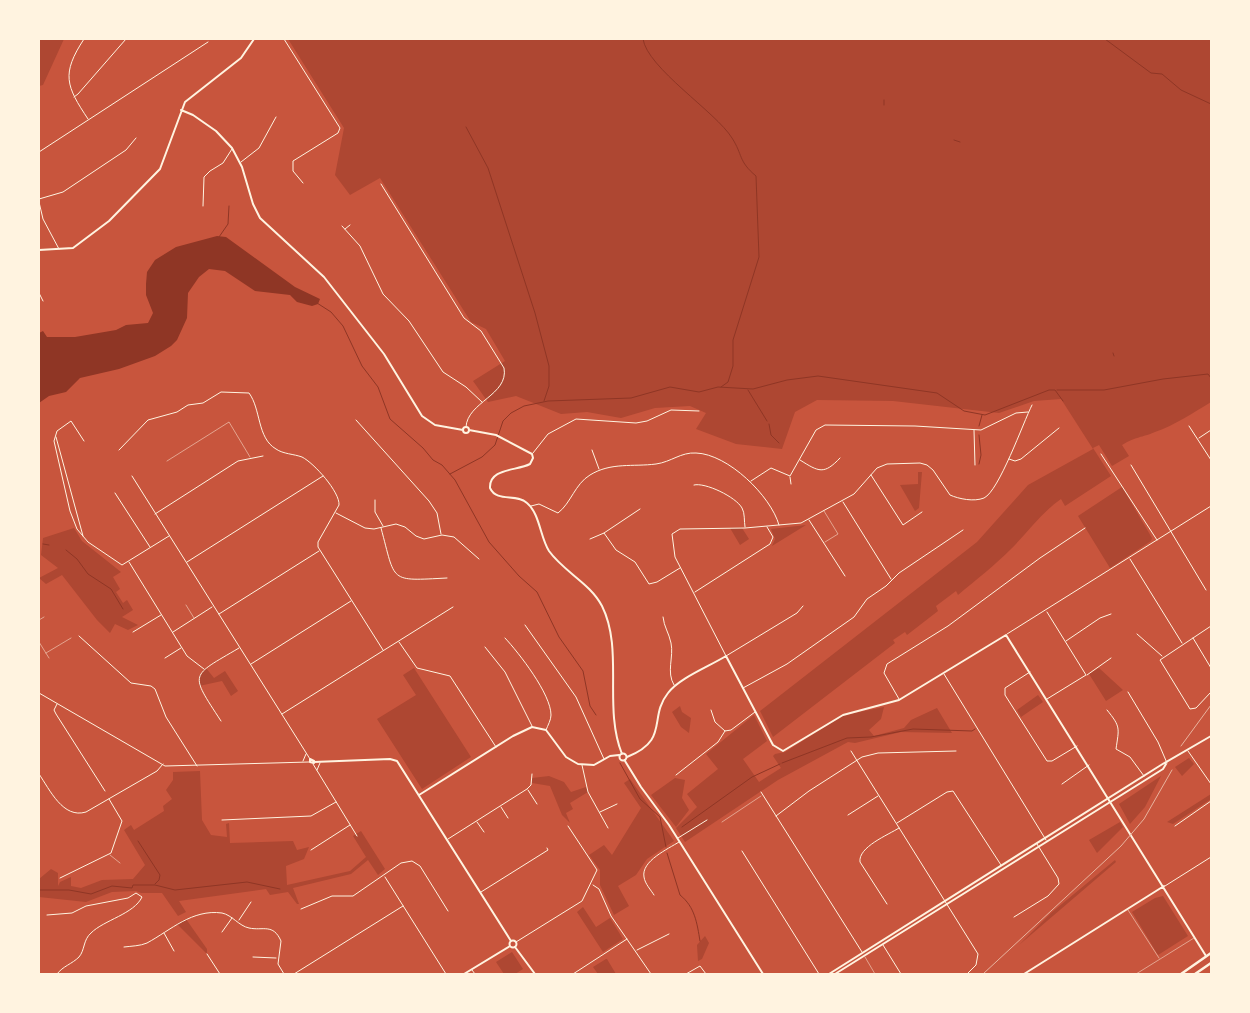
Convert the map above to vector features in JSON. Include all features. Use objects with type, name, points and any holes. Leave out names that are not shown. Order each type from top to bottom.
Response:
[{"type":"highway","points":[[1181,974],[1211,953]]},
{"type":"highway","points":[[1195,974],[1211,962],[1206,956]]},
{"type":"street","points":[[84,39],[71,60],[69,85],[88,120]]},
{"type":"street","points":[[74,97],[126,39]]},
{"type":"street","points":[[39,250],[73,248],[109,221],[157,172],[181,110],[188,100],[241,58],[254,39]]},
{"type":"street","points":[[284,39],[337,122],[340,132],[294,161],[293,171],[303,183]]},
{"type":"street","points":[[39,152],[208,42]]},
{"type":"street","points":[[181,110],[193,115],[216,131],[232,148],[241,163],[253,204],[260,218],[324,277],[384,354],[417,411],[435,426],[463,430],[466,433],[468,430],[496,435],[532,454]]},
{"type":"street","points":[[241,163],[259,148],[276,117]]},
{"type":"street","points":[[59,249],[58,243],[43,218],[39,201],[63,192],[126,150],[136,138]]},
{"type":"street","points":[[203,206],[204,177],[223,163],[232,148]]},
{"type":"street","points":[[380,184],[464,318],[481,332],[502,366],[504,375],[502,383],[468,418],[466,427],[463,430]]},
{"type":"street","points":[[378,191],[382,188]]},
{"type":"street","points":[[345,229],[350,225]]},
{"type":"street","points":[[342,226],[360,246],[380,290],[409,321],[443,372],[469,389],[483,403]]},
{"type":"street","points":[[39,293],[44,301]]},
{"type":"street","points":[[119,450],[148,420],[177,412],[188,405],[203,403],[221,392],[246,392],[252,397],[264,433],[272,446],[304,459],[324,476],[340,502],[318,542],[320,551],[383,650]]},
{"type":"street","points":[[1032,405],[994,488],[986,497],[979,499],[950,495],[932,470],[923,464],[883,464],[857,491],[798,524],[745,528],[680,529],[673,533],[674,553],[681,568],[773,745],[778,750],[786,750],[843,714],[899,700],[1130,559],[1211,506]]},
{"type":"street","points":[[699,411],[671,410],[647,421],[636,423],[576,419],[548,434],[532,454],[530,464],[494,476],[490,486],[495,495],[521,499],[530,506],[544,542],[552,554],[591,590],[604,610],[612,661],[613,718],[620,755],[678,838],[763,974]]},
{"type":"street","points":[[791,484],[790,476],[816,430],[825,425],[915,426],[984,430],[1010,415],[1029,412]]},
{"type":"street","points":[[356,420],[429,501],[437,513],[442,535]]},
{"type":"street","points":[[84,440],[71,421],[58,430],[56,437],[56,450],[70,511],[77,529],[84,537],[120,564],[128,562],[169,536]]},
{"type":"street","points":[[1189,426],[1199,438],[1211,460]]},
{"type":"street","points":[[1008,459],[1017,461],[1059,428]]},
{"type":"street","points":[[974,430],[975,465]]},
{"type":"street","points":[[1199,438],[1211,430]]},
{"type":"street","points":[[56,437],[84,537]]},
{"type":"street","points":[[592,450],[600,470]]},
{"type":"street","points":[[530,506],[539,504],[558,513],[583,480],[600,470],[612,466],[659,464],[682,454],[697,453],[724,463],[751,481],[776,517],[779,525]]},
{"type":"street","points":[[1101,454],[1157,541]]},
{"type":"street","points":[[154,514],[235,462],[250,457],[263,456]]},
{"type":"street","points":[[800,460],[814,469],[823,471],[830,468],[840,458]]},
{"type":"street","points":[[1131,465],[1172,530],[1206,590]]},
{"type":"street","points":[[751,481],[771,468],[790,476]]},
{"type":"street","points":[[871,475],[903,525],[922,512]]},
{"type":"street","points":[[132,476],[154,514],[310,760],[314,763],[357,836]]},
{"type":"street","points":[[186,563],[324,476]]},
{"type":"street","points":[[694,485],[706,485],[738,502],[744,512],[745,528]]},
{"type":"street","points":[[115,493],[150,548]]},
{"type":"street","points":[[375,500],[375,512],[382,527],[388,559],[400,578],[407,580],[447,578]]},
{"type":"street","points":[[842,501],[892,580]]},
{"type":"street","points":[[590,539],[604,533],[640,509]]},
{"type":"street","points":[[335,512],[360,527],[370,529],[399,525],[424,539],[442,535],[458,539],[479,559]]},
{"type":"street","points":[[808,520],[845,576]]},
{"type":"street","points":[[694,592],[770,544],[773,537],[766,526]]},
{"type":"street","points":[[899,700],[884,673],[887,664],[948,626],[1040,558],[1086,528]]},
{"type":"street","points":[[744,688],[787,664],[854,617],[867,599],[963,530]]},
{"type":"street","points":[[604,533],[616,550],[635,562],[649,584],[662,580],[681,568]]},
{"type":"street","points":[[219,614],[320,551]]},
{"type":"street","points":[[1130,559],[1183,644]]},
{"type":"street","points":[[128,562],[182,647],[190,658],[204,669]]},
{"type":"street","points":[[250,664],[352,600]]},
{"type":"street","points":[[173,632],[214,606]]},
{"type":"street","points":[[625,761],[627,757],[644,747],[654,736],[662,702],[674,686],[797,613],[803,606]]},
{"type":"street","points":[[281,714],[453,607]]},
{"type":"street","points":[[1046,611],[1086,675]]},
{"type":"street","points":[[1065,642],[1100,618],[1111,614]]},
{"type":"street","points":[[134,632],[161,615]]},
{"type":"street","points":[[663,616],[665,629],[672,644],[670,678],[674,686]]},
{"type":"street","points":[[525,625],[576,697],[604,760]]},
{"type":"street","points":[[1211,626],[1160,660],[1190,709],[1196,708],[1211,692]]},
{"type":"street","points":[[1137,634],[1162,657]]},
{"type":"street","points":[[1006,635],[1126,824],[1206,956]]},
{"type":"street","points":[[79,636],[131,682],[151,686],[157,691],[166,717],[197,766]]},
{"type":"street","points":[[505,638],[528,664],[549,706],[551,715],[546,730]]},
{"type":"street","points":[[1192,638],[1211,668]]},
{"type":"street","points":[[399,641],[417,668],[450,676],[496,747]]},
{"type":"street","points":[[164,658],[182,647]]},
{"type":"street","points":[[221,721],[200,690],[198,682],[204,669],[239,647]]},
{"type":"street","points":[[485,647],[505,672],[532,727]]},
{"type":"street","points":[[1047,699],[1111,658]]},
{"type":"street","points":[[1030,672],[1004,690],[1004,694],[1014,710],[1047,761],[1052,761],[1077,746]]},
{"type":"street","points":[[944,673],[1047,841]]},
{"type":"street","points":[[1128,692],[1158,742],[1167,763]]},
{"type":"street","points":[[39,693],[163,764],[172,767],[302,762],[310,760]]},
{"type":"street","points":[[57,703],[54,710],[56,714],[105,791]]},
{"type":"street","points":[[711,710],[715,722],[725,731]]},
{"type":"street","points":[[1107,710],[1120,731],[1116,749],[1130,758],[1144,776]]},
{"type":"street","points":[[676,775],[718,742],[725,731],[731,730],[756,712]]},
{"type":"street","points":[[420,795],[496,747],[532,727],[546,730],[566,757],[582,765],[594,765],[610,756],[620,755],[627,757]]},
{"type":"street","points":[[829,974],[1211,736]]},
{"type":"street","points":[[851,751],[978,956],[976,965],[967,974]]},
{"type":"street","points":[[776,816],[809,791],[857,760],[878,753],[956,751]]},
{"type":"street","points":[[1188,751],[1211,784]]},
{"type":"street","points":[[302,762],[306,758],[306,753]]},
{"type":"street","points":[[314,763],[323,761],[394,760],[402,767],[511,941],[510,946]]},
{"type":"street","points":[[317,771],[318,765],[323,761]]},
{"type":"street","points":[[836,974],[1163,769],[1167,763]]},
{"type":"street","points":[[39,774],[63,807],[72,812],[86,812],[156,772],[163,764]]},
{"type":"street","points":[[582,765],[588,792],[608,828]]},
{"type":"street","points":[[1062,784],[1089,765]]},
{"type":"street","points":[[447,840],[527,789],[532,783],[532,774]]},
{"type":"street","points":[[527,789],[537,804]]},
{"type":"street","points":[[896,823],[947,792],[953,791],[1002,866]]},
{"type":"street","points":[[760,792],[864,956]]},
{"type":"street","points":[[848,815],[879,796]]},
{"type":"street","points":[[60,878],[110,855],[122,820],[109,798]]},
{"type":"street","points":[[1175,826],[1211,801]]},
{"type":"street","points":[[222,820],[308,817],[336,802]]},
{"type":"street","points":[[599,813],[617,804]]},
{"type":"street","points":[[500,806],[508,818]]},
{"type":"street","points":[[678,838],[707,820]]},
{"type":"street","points":[[477,821],[484,832]]},
{"type":"street","points":[[311,850],[350,824]]},
{"type":"street","points":[[511,941],[516,942],[582,901],[592,884],[597,870],[568,826]]},
{"type":"street","points":[[887,904],[860,862],[859,857],[863,850],[899,828]]},
{"type":"street","points":[[654,895],[644,877],[645,869],[659,855],[680,842]]},
{"type":"street","points":[[1014,917],[1048,896],[1059,884],[1058,878],[1037,843]]},
{"type":"street","points":[[481,893],[547,849],[551,850]]},
{"type":"street","points":[[742,851],[819,974]]},
{"type":"street","points":[[1024,974],[1211,857]]},
{"type":"street","points":[[301,909],[332,896],[352,897],[402,863],[409,861],[416,863],[448,911]]},
{"type":"street","points":[[384,876],[446,974]]},
{"type":"street","points":[[592,884],[600,889],[611,916],[637,951],[651,974]]},
{"type":"street","points":[[46,915],[72,914],[86,906],[128,898],[136,893],[142,897],[129,908],[92,932],[84,941],[78,957],[61,968],[58,974],[50,974]]},
{"type":"street","points":[[238,921],[250,902]]},
{"type":"street","points":[[294,974],[403,906]]},
{"type":"street","points":[[124,947],[141,945],[191,917],[218,913],[232,918],[249,928],[267,927],[274,930],[281,941],[277,958],[284,974]]},
{"type":"street","points":[[222,932],[232,918]]},
{"type":"street","points":[[164,933],[174,951]]},
{"type":"street","points":[[637,951],[669,934]]},
{"type":"street","points":[[573,974],[627,938]]},
{"type":"street","points":[[515,947],[516,942]]},
{"type":"street","points":[[882,945],[901,974]]},
{"type":"street","points":[[464,974],[510,946],[515,947],[535,974]]},
{"type":"street","points":[[207,954],[220,974]]},
{"type":"street","points":[[253,958],[277,958]]},
{"type":"street","points":[[686,974],[700,966],[706,974]]},
{"type":"street","points":[[472,969],[475,974]]},
{"type":"lane","points":[[167,461],[229,422],[250,457]]},
{"type":"lane","points":[[824,511],[838,534],[824,543]]},
{"type":"lane","points":[[186,605],[194,618]]},
{"type":"lane","points":[[39,620],[44,617]]},
{"type":"lane","points":[[46,653],[71,638]]},
{"type":"lane","points":[[39,642],[50,658]]},
{"type":"lane","points":[[722,822],[763,795]]},
{"type":"lane","points":[[110,855],[120,863]]},
{"type":"lane","points":[[1128,909],[1159,959]]},
{"type":"lane","points":[[1136,974],[1194,938]]},
{"type":"lane","points":[[864,956],[875,974]]},
{"type":"shaded area","points":[[39,39],[64,39],[43,85],[39,86]]},
{"type":"shaded area","points":[[288,39],[1211,39],[1211,402],[1170,426],[1122,445],[1129,456],[1112,466],[1099,445],[1093,448],[1111,476],[1065,506],[1061,499],[1054,504],[1005,555],[972,584],[958,595],[956,591],[936,606],[938,611],[907,635],[905,632],[893,640],[895,643],[773,737],[760,711],[977,542],[1028,485],[1093,449],[1061,399],[1034,401],[999,413],[893,401],[817,400],[795,412],[782,449],[736,444],[696,429],[706,413],[690,406],[655,408],[621,418],[587,412],[561,414],[516,396],[488,402],[473,381],[505,361],[486,329],[471,322],[380,178],[350,195],[335,175],[344,128]]},
{"type":"shaded area","points":[[217,236],[226,237],[295,287],[320,299],[318,304],[312,306],[297,302],[290,295],[255,291],[225,271],[209,269],[199,277],[188,293],[187,318],[177,340],[171,346],[155,356],[119,369],[80,378],[66,392],[49,396],[39,403],[39,333],[43,331],[47,337],[75,337],[116,330],[126,325],[148,323],[153,313],[146,295],[147,272],[155,260],[176,247]]},
{"type":"shaded area","points":[[918,472],[922,472],[919,508],[915,511],[900,485],[918,484]]},
{"type":"shaded area","points":[[1122,487],[1152,538],[1151,541],[1110,568],[1078,516]]},
{"type":"shaded area","points":[[806,525],[772,546],[775,539],[771,529]]},
{"type":"shaded area","points":[[74,528],[82,541],[121,572],[113,577],[120,589],[116,592],[123,603],[127,600],[133,610],[122,617],[138,625],[128,630],[115,624],[110,633],[97,620],[62,575],[46,584],[39,578],[58,568],[41,555],[43,538]]},
{"type":"shaded area","points":[[730,528],[742,528],[749,539],[740,545]]},
{"type":"shaded area","points":[[206,668],[214,678],[225,671],[238,691],[231,696],[222,681],[199,686],[199,676]]},
{"type":"shaded area","points":[[414,668],[471,757],[422,789],[377,719],[416,695],[403,675]]},
{"type":"shaded area","points":[[1099,668],[1123,690],[1106,701],[1089,674]]},
{"type":"shaded area","points":[[1038,695],[1043,702],[1021,717],[1017,710]]},
{"type":"shaded area","points":[[680,706],[682,712],[691,718],[689,733],[681,727],[672,712]]},
{"type":"shaded area","points":[[884,707],[881,719],[869,730],[874,736],[904,728],[911,720],[937,708],[952,733],[901,732],[855,743],[848,742],[778,780],[685,842],[676,828],[697,807],[687,794],[718,769],[706,754],[754,715],[767,741],[743,759],[759,782],[781,768],[773,756],[775,754],[785,752],[844,715]]},
{"type":"shaded area","points":[[1189,758],[1194,764],[1182,776],[1175,767]]},
{"type":"shaded area","points":[[200,771],[202,820],[211,835],[227,837],[226,824],[229,823],[230,843],[293,841],[297,850],[309,847],[304,859],[286,866],[287,885],[350,871],[366,857],[353,836],[361,831],[385,869],[378,875],[368,860],[351,874],[293,888],[299,904],[288,892],[270,895],[266,889],[179,901],[186,912],[178,916],[162,893],[112,892],[86,902],[39,897],[39,879],[51,869],[58,873],[58,886],[60,882],[71,877],[71,886],[81,888],[102,880],[133,879],[145,865],[124,830],[131,825],[134,830],[164,811],[163,806],[172,799],[166,790],[173,780],[173,772]]},
{"type":"shaded area","points":[[549,776],[564,782],[571,792],[586,787],[588,792],[570,803],[573,809],[566,813],[570,823],[562,815],[550,786],[532,783],[532,778]]},
{"type":"shaded area","points":[[1161,776],[1145,807],[1130,824],[1119,804]]},
{"type":"shaded area","points":[[675,778],[685,780],[682,798],[689,810],[676,827],[651,795]]},
{"type":"shaded area","points":[[630,779],[674,841],[647,859],[636,875],[618,886],[629,906],[614,915],[600,885],[600,870],[589,855],[604,845],[612,855],[641,808],[624,783]]},
{"type":"shaded area","points":[[1211,794],[1211,799],[1173,824],[1167,822]]},
{"type":"shaded area","points":[[1120,822],[1123,827],[1097,853],[1089,840]]},
{"type":"shaded area","points":[[1115,860],[1116,862],[1019,945],[1051,913]]},
{"type":"shaded area","points":[[1163,896],[1188,936],[1158,955],[1132,912],[1155,898]]},
{"type":"shaded area","points":[[583,907],[596,927],[610,918],[623,939],[603,952],[577,912]]},
{"type":"shaded area","points":[[186,919],[207,949],[207,954],[177,924]]},
{"type":"shaded area","points":[[705,936],[709,943],[702,959],[698,961],[697,945]]},
{"type":"shaded area","points":[[512,952],[523,969],[515,974],[504,974],[496,962]]},
{"type":"shaded area","points":[[606,959],[616,974],[598,974],[593,967]]},
{"type":"waterway","points":[[643,39],[647,51],[656,63],[724,127],[732,138],[746,166],[756,176],[759,257],[733,340],[733,366],[728,382],[721,387]]},
{"type":"waterway","points":[[1105,39],[1151,73],[1162,74],[1181,90],[1211,104]]},
{"type":"waterway","points":[[884,100],[884,105]]},
{"type":"waterway","points":[[466,127],[488,168],[535,313],[549,366],[549,386],[544,401]]},
{"type":"waterway","points":[[954,140],[960,142]]},
{"type":"waterway","points":[[219,237],[228,224],[229,206]]},
{"type":"waterway","points":[[317,303],[331,312],[343,326],[362,366],[378,387],[390,419],[423,448],[433,460],[442,465],[455,480],[489,542],[519,576],[537,592],[559,637],[583,671],[590,706],[596,715]]},
{"type":"waterway","points":[[1057,390],[1104,390],[1163,379],[1208,374],[1211,378]]},
{"type":"waterway","points":[[450,474],[482,457],[495,445],[503,421],[511,413],[524,406],[548,401],[631,398],[670,387],[699,392],[718,387],[753,389],[787,380],[818,376],[937,393],[964,411],[985,415],[1049,390],[1055,390],[1063,401]]},
{"type":"waterway","points":[[748,390],[767,421]]},
{"type":"waterway","points":[[979,426],[982,415]]},
{"type":"waterway","points":[[769,424],[771,435],[779,443]]},
{"type":"waterway","points":[[979,435],[981,455],[979,464]]},
{"type":"waterway","points":[[43,544],[49,545]]},
{"type":"waterway","points":[[66,550],[77,559],[88,574],[111,589],[123,609]]},
{"type":"waterway","points":[[782,763],[847,738],[871,737],[913,729],[972,731],[975,729]]},
{"type":"waterway","points":[[620,763],[640,799],[660,817],[666,847]]},
{"type":"waterway","points":[[682,827],[752,777],[780,764]]},
{"type":"waterway","points":[[138,841],[160,875],[159,880],[155,884]]},
{"type":"waterway","points":[[667,853],[680,895],[692,910],[700,941]]},
{"type":"waterway","points":[[39,890],[69,890],[91,894],[112,886],[132,888],[133,885],[155,885],[175,890],[247,882],[280,889]]},
{"type":"railway","points":[[1181,746],[1211,705]]},
{"type":"railway","points":[[983,974],[1121,846],[1144,819],[1172,770]]}]
